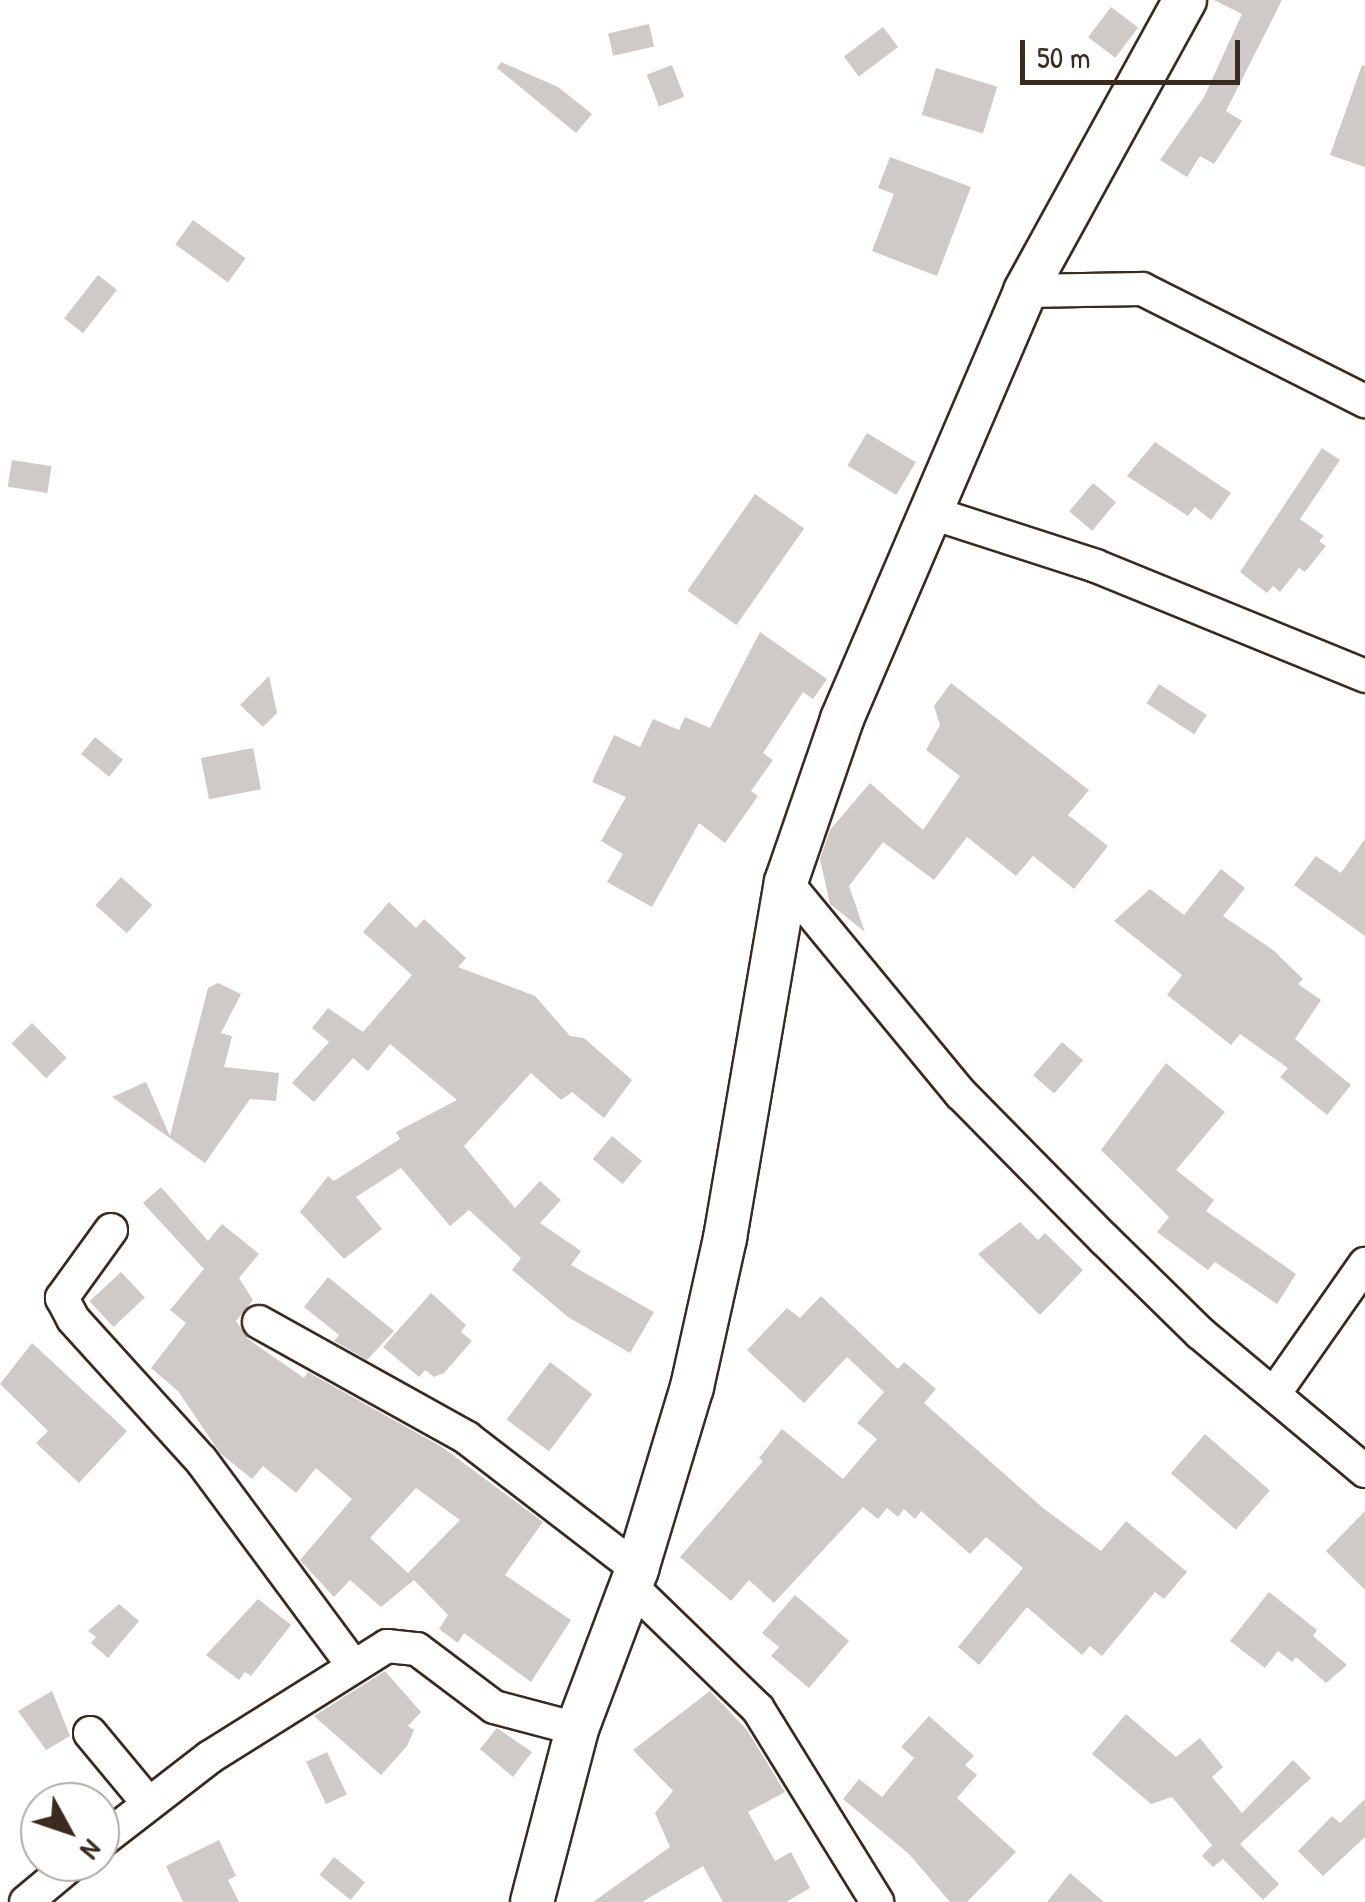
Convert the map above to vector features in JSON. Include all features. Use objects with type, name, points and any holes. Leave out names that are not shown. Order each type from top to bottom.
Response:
[{"type":"street","points":[[532,1902],[577,1729],[633,1577],[692,1388],[725,1238],[786,882],[842,719],[1026,290],[1185,0]]},
{"type":"street","points":[[1026,290],[1142,289],[1365,402]]},
{"type":"street","points":[[932,513],[1096,566],[1365,676]]},
{"type":"street","points":[[786,882],[962,1094],[1200,1333],[1365,1471]]},
{"type":"street","points":[[111,1230],[62,1298],[73,1319],[201,1460],[352,1664]]},
{"type":"street","points":[[1274,1394],[1365,1264]]},
{"type":"street","points":[[259,1322],[467,1438],[633,1577],[758,1709],[877,1902]]},
{"type":"street","points":[[120,1827],[352,1664],[401,1644],[494,1708],[577,1729]]},
{"type":"street","points":[[90,1733],[150,1804]]},
{"type":"street","points":[[26,1902],[50,1882]]},
{"type":"building","points":[[1214,0],[1282,0],[1226,111],[1242,121],[1214,164],[1200,156],[1187,177],[1160,160],[1204,97],[1242,14]]},
{"type":"building","points":[[1111,7],[1138,27],[1115,58],[1088,37]]},
{"type":"building","points":[[649,24],[654,46],[613,56],[608,33]]},
{"type":"building","points":[[883,27],[898,47],[859,76],[844,56]]},
{"type":"building","points":[[501,62],[558,87],[592,114],[576,133],[497,68]]},
{"type":"building","points":[[672,65],[684,97],[659,106],[647,75]]},
{"type":"building","points":[[1362,65],[1365,66],[1365,167],[1330,155]]},
{"type":"building","points":[[936,68],[997,87],[983,134],[922,115]]},
{"type":"building","points":[[890,157],[971,187],[937,276],[872,251],[894,194],[878,188]]},
{"type":"building","points":[[193,220],[246,258],[228,282],[175,244]]},
{"type":"building","points":[[98,275],[117,290],[83,333],[64,318]]},
{"type":"building","points":[[867,433],[916,462],[896,495],[847,466]]},
{"type":"building","points":[[1155,442],[1231,493],[1211,520],[1195,507],[1188,516],[1127,476]]},
{"type":"building","points":[[1322,448],[1340,460],[1300,519],[1324,536],[1319,541],[1326,546],[1305,572],[1299,568],[1280,592],[1273,586],[1267,593],[1240,572]]},
{"type":"building","points":[[12,460],[52,466],[47,493],[8,487]]},
{"type":"building","points":[[1093,483],[1116,502],[1092,531],[1069,511]]},
{"type":"building","points":[[755,494],[804,528],[736,625],[687,591]]},
{"type":"building","points":[[760,632],[827,679],[813,699],[803,692],[763,753],[773,760],[751,791],[758,796],[725,843],[699,823],[652,907],[607,882],[623,854],[601,841],[626,797],[592,782],[614,735],[640,747],[653,719],[679,730],[685,717],[710,728]]},
{"type":"building","points":[[269,676],[277,713],[263,727],[240,705]]},
{"type":"building","points":[[951,683],[1089,790],[1068,815],[1108,846],[1074,889],[1033,856],[1016,876],[967,837],[934,880],[883,842],[849,886],[865,932],[830,904],[820,859],[830,830],[870,783],[923,830],[960,776],[926,750],[940,725],[934,706]]},
{"type":"building","points":[[1159,684],[1207,715],[1194,734],[1146,703]]},
{"type":"building","points":[[95,737],[123,760],[109,777],[81,754]]},
{"type":"building","points":[[253,748],[261,789],[209,799],[201,758]]},
{"type":"building","points":[[1365,839],[1365,936],[1294,885],[1316,856],[1341,873]]},
{"type":"building","points":[[1221,869],[1245,888],[1223,916],[1273,950],[1303,979],[1298,984],[1321,1000],[1295,1039],[1351,1085],[1327,1115],[1280,1077],[1288,1068],[1240,1034],[1231,1045],[1167,995],[1182,975],[1114,921],[1150,889],[1184,915]]},
{"type":"building","points":[[121,877],[152,905],[127,933],[96,905]]},
{"type":"building","points":[[389,902],[416,928],[424,919],[466,958],[458,967],[535,996],[570,1036],[584,1038],[632,1080],[604,1118],[572,1092],[561,1100],[531,1073],[464,1146],[515,1208],[540,1181],[561,1200],[540,1223],[581,1251],[571,1265],[654,1312],[630,1353],[568,1317],[512,1270],[521,1258],[469,1210],[450,1226],[401,1168],[356,1197],[382,1229],[344,1259],[300,1212],[328,1176],[334,1181],[400,1139],[396,1132],[457,1100],[390,1044],[368,1071],[353,1058],[314,1102],[292,1083],[329,1042],[312,1028],[328,1008],[363,1032],[412,975],[363,932]]},
{"type":"building","points":[[218,983],[241,994],[221,1033],[232,1036],[224,1067],[279,1073],[276,1101],[250,1099],[205,1163],[112,1097],[146,1082],[170,1136],[208,988]]},
{"type":"building","points":[[32,1023],[67,1058],[46,1078],[11,1044]]},
{"type":"building","points":[[1062,1042],[1083,1060],[1054,1094],[1033,1075]]},
{"type":"building","points":[[1166,1063],[1225,1112],[1176,1170],[1214,1200],[1206,1211],[1296,1274],[1277,1304],[1215,1262],[1208,1270],[1157,1232],[1169,1217],[1101,1150]]},
{"type":"building","points":[[612,1136],[642,1161],[623,1184],[593,1159]]},
{"type":"building","points":[[161,1187],[208,1241],[222,1224],[259,1254],[239,1278],[253,1300],[236,1321],[248,1339],[304,1378],[308,1372],[442,1447],[543,1522],[505,1575],[571,1620],[531,1682],[464,1633],[458,1643],[439,1629],[448,1615],[414,1580],[381,1607],[350,1580],[334,1597],[300,1560],[352,1499],[316,1468],[296,1493],[263,1466],[252,1479],[220,1453],[178,1391],[151,1368],[186,1323],[170,1310],[204,1269],[143,1203]],"holes":[[[416,1488],[460,1520],[408,1573],[370,1538]]]},
{"type":"building","points":[[1020,1222],[1038,1240],[1045,1233],[1083,1270],[1040,1315],[978,1254]]},
{"type":"building","points":[[121,1272],[145,1298],[113,1327],[90,1301]]},
{"type":"building","points":[[328,1277],[394,1331],[367,1360],[334,1341],[339,1335],[304,1307]]},
{"type":"building","points":[[431,1293],[466,1325],[461,1332],[472,1341],[444,1373],[434,1377],[425,1370],[419,1377],[383,1347]]},
{"type":"building","points":[[821,1296],[898,1369],[904,1362],[936,1389],[924,1403],[1043,1508],[1101,1551],[1126,1521],[1187,1572],[1164,1599],[1155,1592],[1102,1656],[1090,1646],[1082,1655],[1027,1607],[979,1665],[958,1647],[1023,1568],[986,1537],[970,1554],[921,1511],[915,1519],[904,1509],[898,1517],[887,1508],[878,1519],[863,1507],[774,1603],[749,1580],[731,1601],[680,1557],[763,1461],[759,1458],[782,1429],[843,1479],[877,1439],[857,1423],[884,1392],[847,1357],[804,1403],[747,1350],[787,1308],[800,1318]]},
{"type":"building","points":[[32,1343],[127,1431],[79,1483],[36,1443],[48,1431],[0,1384]]},
{"type":"building","points":[[550,1362],[592,1394],[549,1451],[507,1420]]},
{"type":"building","points":[[1205,1434],[1270,1490],[1236,1530],[1171,1473]]},
{"type":"building","points":[[1365,1511],[1365,1590],[1326,1551]]},
{"type":"building","points":[[1269,1592],[1317,1630],[1313,1636],[1347,1665],[1326,1683],[1296,1657],[1292,1662],[1278,1651],[1265,1668],[1230,1641]]},
{"type":"building","points":[[795,1595],[849,1641],[809,1688],[771,1656],[779,1647],[762,1633]]},
{"type":"building","points":[[258,1599],[291,1625],[251,1676],[245,1672],[239,1680],[206,1655]]},
{"type":"building","points":[[119,1604],[139,1621],[108,1658],[91,1643],[96,1637],[88,1631]]},
{"type":"building","points":[[385,1671],[421,1712],[408,1726],[414,1730],[407,1746],[381,1775],[314,1716]]},
{"type":"building","points":[[52,1691],[70,1736],[46,1750],[18,1711]]},
{"type":"building","points":[[710,1691],[747,1730],[785,1792],[748,1812],[775,1861],[791,1852],[810,1888],[786,1902],[723,1902],[703,1866],[642,1902],[593,1902],[670,1847],[655,1813],[673,1791],[633,1750]]},
{"type":"building","points":[[1126,1714],[1176,1757],[1200,1738],[1223,1767],[1212,1777],[1242,1813],[1293,1760],[1311,1778],[1240,1844],[1279,1884],[1263,1900],[1223,1859],[1213,1867],[1202,1856],[1212,1845],[1172,1797],[1151,1804],[1092,1754]]},
{"type":"building","points":[[929,1716],[974,1756],[965,1765],[977,1775],[957,1798],[1016,1852],[967,1902],[950,1902],[909,1854],[843,1799],[859,1779],[882,1797],[914,1758],[901,1747]]},
{"type":"building","points":[[497,1728],[532,1752],[513,1777],[480,1749]]},
{"type":"building","points":[[327,1752],[347,1795],[326,1804],[306,1762]]},
{"type":"building","points":[[1365,1799],[1365,1837],[1323,1876],[1298,1851],[1332,1816],[1340,1823]]},
{"type":"building","points":[[219,1840],[236,1876],[228,1880],[239,1902],[183,1902],[166,1866]]},
{"type":"building","points":[[334,1857],[365,1882],[351,1900],[320,1875]]},
{"type":"building","points":[[1070,1873],[1104,1902],[1047,1902]]}]
